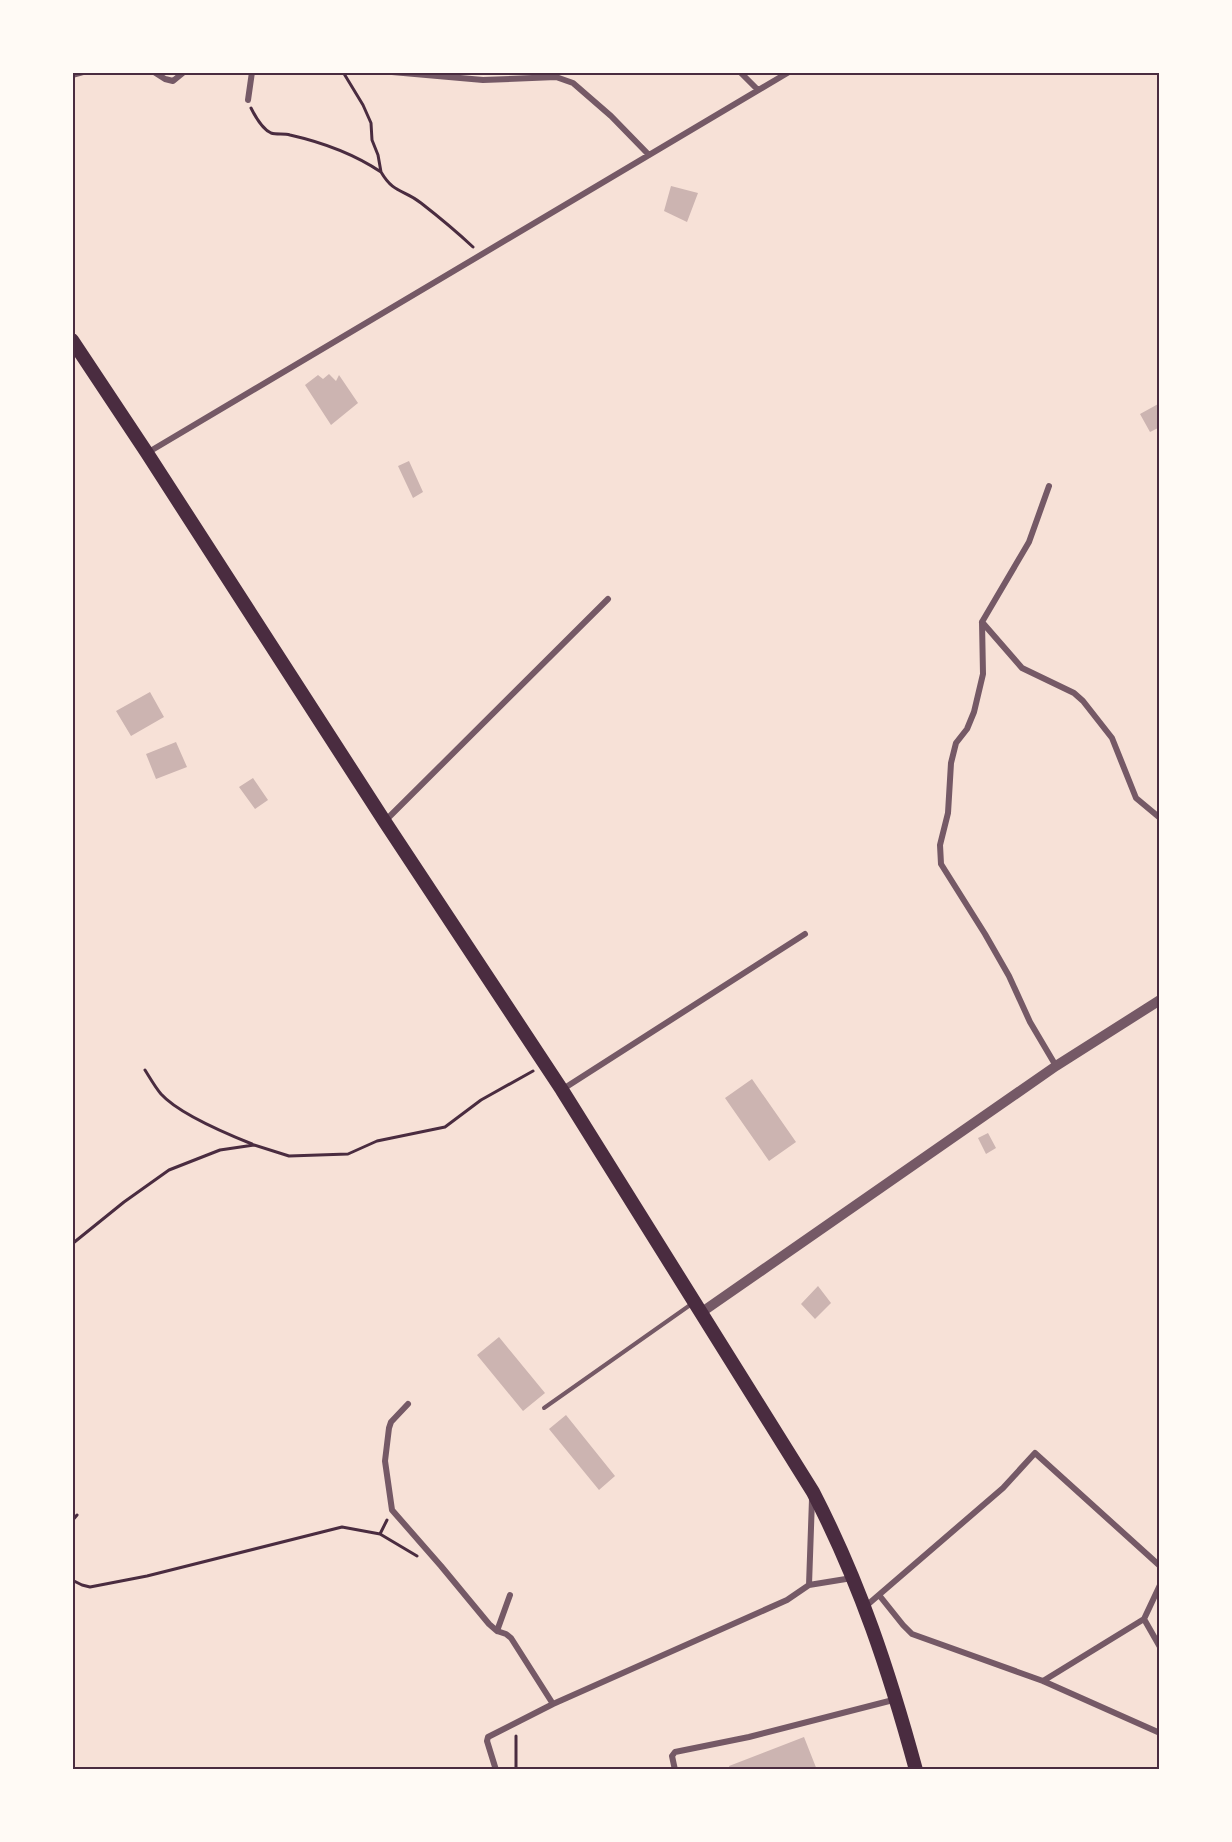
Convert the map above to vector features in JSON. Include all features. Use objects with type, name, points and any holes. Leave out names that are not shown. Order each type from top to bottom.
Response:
[{"type":"highway","points":[[72,340],[546,1065],[813,1492],[838,1540],[866,1606],[897,1699],[916,1770]]},
{"type":"street","points":[[73,74],[83,72]]},
{"type":"street","points":[[154,72],[173,81],[184,72]]},
{"type":"street","points":[[248,100],[252,72]]},
{"type":"street","points":[[392,72],[483,80],[556,77],[566,79],[611,116],[649,155]]},
{"type":"street","points":[[740,72],[758,90]]},
{"type":"street","points":[[147,453],[789,72]]},
{"type":"street","points":[[1049,486],[1029,542],[982,622],[982,674],[974,712],[967,729],[956,743],[951,763],[948,813],[940,845],[941,864],[1009,976],[1030,1022],[1056,1066]]},
{"type":"street","points":[[385,822],[608,599]]},
{"type":"street","points":[[982,622],[1022,668],[1074,693],[1083,701],[1112,738],[1137,798],[1160,818]]},
{"type":"street","points":[[562,1090],[805,933]]},
{"type":"street","points":[[699,1307],[1056,1066],[1160,1000]]},
{"type":"street","points":[[408,1404],[391,1422],[389,1428],[385,1461],[392,1510],[489,1624],[511,1638],[553,1704]]},
{"type":"street","points":[[866,1606],[1003,1488],[1035,1453],[1160,1566]]},
{"type":"street","points":[[809,1585],[813,1492]]},
{"type":"street","points":[[495,1769],[487,1741],[488,1737],[515,1722],[788,1600],[809,1585],[854,1578]]},
{"type":"street","points":[[1043,1681],[1144,1619],[1160,1585]]},
{"type":"street","points":[[497,1631],[510,1595]]},
{"type":"street","points":[[879,1595],[912,1634],[1043,1681],[1160,1733]]},
{"type":"street","points":[[1144,1619],[1160,1647]]},
{"type":"street","points":[[675,1770],[672,1756],[675,1752],[749,1737],[897,1699]]},
{"type":"lane","points":[[544,1408],[699,1307]]},
{"type":"path","points":[[343,72],[371,123],[372,140],[381,172]]},
{"type":"path","points":[[248,100],[253,114],[271,133],[288,134],[329,146],[381,172],[395,190],[408,194],[420,202],[477,251]]},
{"type":"path","points":[[145,1070],[162,1095],[174,1104],[227,1134],[288,1156],[348,1154],[377,1141],[445,1127],[481,1100],[546,1065]]},
{"type":"path","points":[[72,1244],[124,1202],[169,1170],[220,1150],[254,1145]]},
{"type":"path","points":[[72,1521],[76,1515]]},
{"type":"path","points":[[72,1580],[82,1586],[90,1587],[147,1576],[342,1527],[380,1534],[409,1553],[441,1566]]},
{"type":"path","points":[[515,1722],[516,1770]]},
{"type":"building","points":[[671,186],[698,193],[687,222],[664,211]]},
{"type":"building","points":[[329,374],[336,381],[339,375],[358,403],[331,425],[305,385],[318,375],[323,379]]},
{"type":"building","points":[[1160,403],[1160,427],[1150,432],[1140,414]]},
{"type":"building","points":[[409,461],[423,492],[413,498],[398,466]]},
{"type":"building","points":[[150,692],[164,717],[131,736],[116,711]]},
{"type":"building","points":[[176,742],[187,767],[156,779],[146,754]]},
{"type":"building","points":[[253,778],[268,800],[255,809],[239,787]]},
{"type":"building","points":[[752,1079],[796,1142],[769,1161],[725,1098]]},
{"type":"building","points":[[988,1133],[996,1148],[986,1154],[978,1138]]},
{"type":"building","points":[[818,1286],[831,1303],[815,1319],[801,1304]]},
{"type":"building","points":[[499,1337],[545,1393],[523,1411],[477,1355]]},
{"type":"building","points":[[566,1415],[615,1476],[599,1490],[549,1429]]},
{"type":"building","points":[[804,1737],[817,1770],[730,1770],[729,1766]]}]
